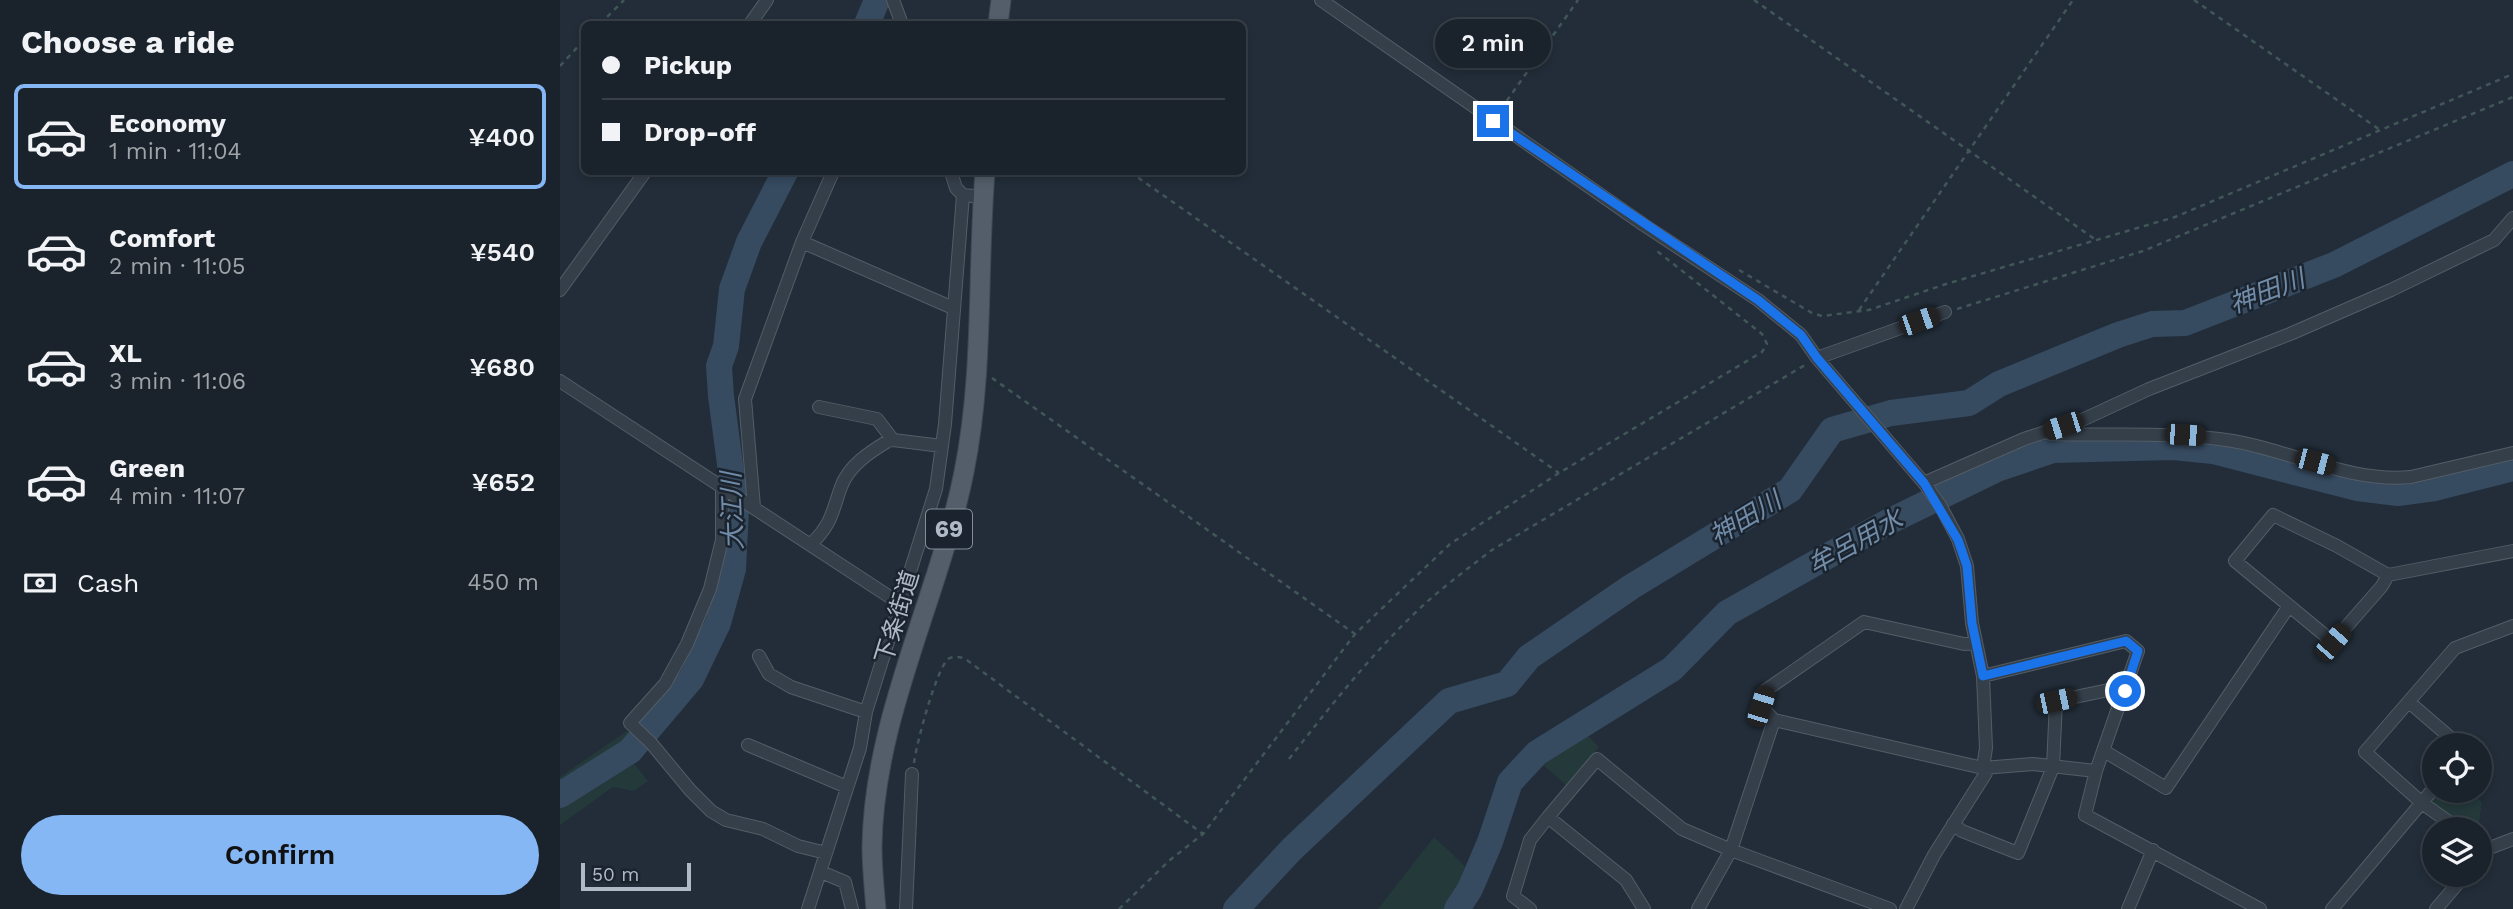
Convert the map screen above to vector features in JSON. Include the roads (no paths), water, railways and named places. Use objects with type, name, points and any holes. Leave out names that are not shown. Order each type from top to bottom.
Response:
[{"type":"main road","points":[[998,21],[1001,0]]},
{"type":"main road","name":"下条街道","points":[[876,909],[872,846],[876,799],[887,740],[958,499],[970,440],[977,371],[985,175]]},
{"type":"street","points":[[752,21],[767,0]]},
{"type":"street","points":[[893,0],[901,21]]},
{"type":"street","points":[[1321,0],[1493,121],[1758,300],[1801,335],[1819,360],[1912,466],[1940,505],[1958,540],[1967,566],[1976,643],[1983,676],[1986,748],[1983,768],[1986,773],[1953,824],[1906,909]]},
{"type":"street","points":[[560,290],[643,175]]},
{"type":"street","points":[[754,507],[745,399],[802,242],[832,175]]},
{"type":"street","points":[[952,175],[956,188],[963,195],[983,197]]},
{"type":"street","points":[[808,909],[860,748],[866,712],[899,603],[931,509],[942,446],[963,195]]},
{"type":"street","points":[[1926,485],[2024,439],[2082,420],[2391,290],[2494,240],[2513,218]]},
{"type":"street","points":[[802,242],[953,302],[981,297]]},
{"type":"street","points":[[1819,360],[1945,313]]},
{"type":"street","points":[[560,381],[899,603]]},
{"type":"street","points":[[819,407],[877,419],[894,440]]},
{"type":"street","points":[[2044,432],[2071,435],[2204,436],[2238,442],[2371,477],[2394,479],[2513,453]]},
{"type":"street","points":[[811,544],[825,530],[833,516],[841,487],[849,471],[876,448],[894,440],[942,446]]},
{"type":"street","points":[[722,487],[722,540],[710,589],[687,644],[665,684],[630,723],[711,811],[726,820],[763,829],[798,846],[826,853]]},
{"type":"street","points":[[2388,575],[2382,586],[2333,642],[2235,561],[2273,515],[2337,546],[2388,575],[2513,551]]},
{"type":"street","points":[[2104,751],[2166,788],[2289,606]]},
{"type":"street","points":[[1976,643],[1964,645],[1864,622],[1766,690],[1761,706],[1774,720],[1983,768],[2033,764],[2096,771]]},
{"type":"street","points":[[2442,817],[2365,752],[2455,648],[2513,626]]},
{"type":"street","points":[[1983,676],[2126,641],[2138,651],[2096,771],[2085,815],[2260,909]]},
{"type":"street","points":[[759,656],[769,674],[791,687],[866,712]]},
{"type":"street","points":[[877,676],[903,684]]},
{"type":"street","points":[[1953,824],[1962,831],[2018,853],[2053,767],[2056,701],[2118,688],[2125,691]]},
{"type":"street","points":[[2409,702],[2445,733]]},
{"type":"street","points":[[1698,909],[1731,850],[1774,720]]},
{"type":"street","points":[[748,745],[847,787]]},
{"type":"street","points":[[1530,909],[1513,895],[1530,840],[1597,759],[1682,829],[1890,909]]},
{"type":"street","points":[[906,909],[912,774]]},
{"type":"street","points":[[2332,909],[2422,803]]},
{"type":"street","points":[[1549,817],[1626,880],[1644,909]]},
{"type":"street","points":[[2492,846],[2513,839]]},
{"type":"street","points":[[2128,909],[2153,850]]},
{"type":"street","points":[[821,872],[845,882],[852,909]]},
{"type":"street","points":[[2436,909],[2455,887]]},
{"type":"waterway","name":"大江川","points":[[868,21],[877,0]]},
{"type":"waterway","name":"神田川","points":[[1236,909],[1292,849],[1449,701],[1507,684],[1529,657],[1631,587],[1790,490],[1832,430],[1891,413],[1969,403],[1999,384],[2118,335],[2152,324],[2185,323],[2334,265],[2513,174]]},
{"type":"waterway","name":"大江川","points":[[560,795],[630,751],[691,679],[718,623],[733,569],[736,509],[719,366],[726,346],[732,289],[749,242],[783,175]]},
{"type":"waterway","name":"牟呂用水","points":[[1457,909],[1470,889],[1490,842],[1510,782],[1537,753],[1672,669],[1727,613],[1886,523],[1997,469],[2053,450],[2173,447],[2213,451],[2357,488],[2398,493],[2435,488],[2513,468]]}]
